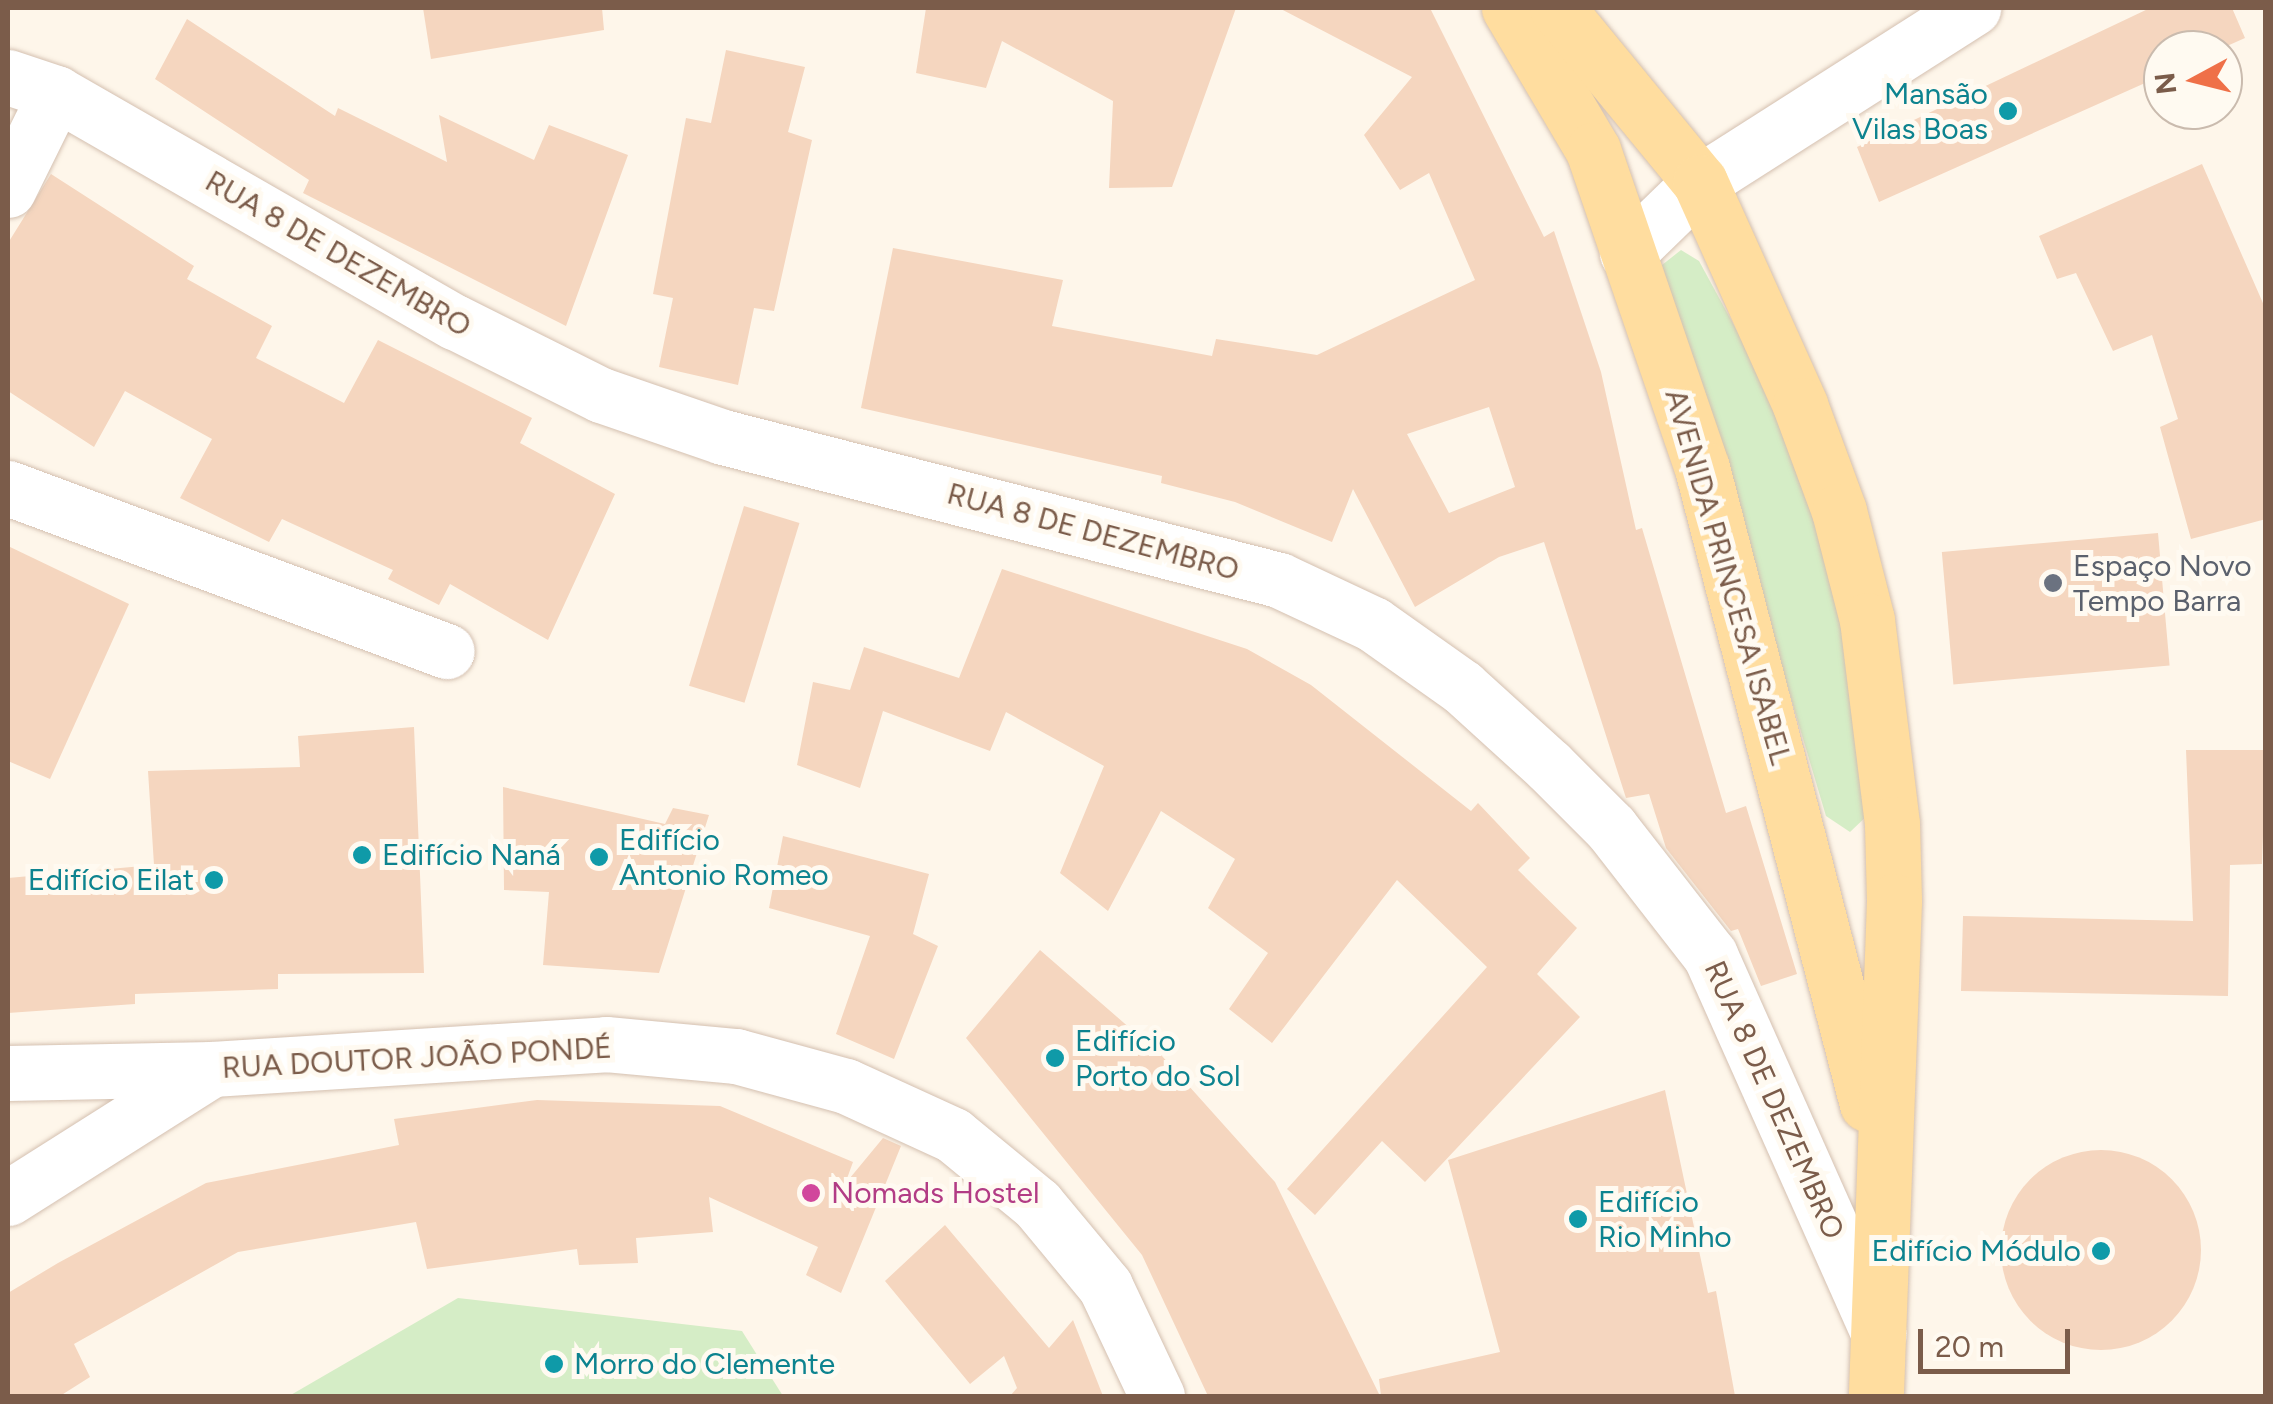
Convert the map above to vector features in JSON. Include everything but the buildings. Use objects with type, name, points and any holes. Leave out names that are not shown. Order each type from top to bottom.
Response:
[{"type":"main road","name":"AVENIDA PRINCESA ISABEL","points":[[1509,8],[1593,150],[1702,468],[1802,837],[1883,1170]]},
{"type":"main road","name":"AVENIDA PRINCESA ISABEL","points":[[1556,8],[1700,182],[1776,342],[1839,510],[1867,620],[1892,824],[1876,1396]]},
{"type":"main road","points":[[1802,837],[1832,854],[1854,854],[1892,824]]},
{"type":"street","points":[[1627,252],[1700,182],[1972,8]]},
{"type":"street","points":[[8,190],[32,85]]},
{"type":"street","name":"RUA 8 DE DEZEMBRO","points":[[32,85],[455,322],[601,395],[723,437],[1279,580],[1373,624],[1462,687],[1549,766],[1611,828],[1710,955],[1878,1334]]},
{"type":"street","points":[[8,488],[447,651]]},
{"type":"street","name":"RUA DOUTOR JOÃO PONDÉ","points":[[8,1073],[212,1069],[606,1044],[736,1056],[846,1086],[953,1135],[1038,1204],[1105,1286],[1157,1396]]},
{"type":"street","points":[[8,1198],[212,1069]]},
{"type":"green space","points":[[1681,250],[1699,261],[1760,373],[1825,542],[1865,732],[1871,812],[1850,832],[1826,816],[1662,265]]},
{"type":"green space","name":"Morro do Clemente","points":[[458,1298],[742,1331],[783,1396],[289,1396]]},
{"type":"place","name":"Mansão Vilas Boas","points":[[2008,111]]},
{"type":"place","name":"Espaço Novo Tempo Barra","points":[[2053,583]]},
{"type":"place","name":"Edifício Naná","points":[[362,855]]},
{"type":"place","name":"Edifício Antonio Romeo","points":[[599,857]]},
{"type":"place","name":"Edifício Eilat","points":[[214,880]]},
{"type":"place","name":"Edifício Porto do Sol","points":[[1055,1058]]},
{"type":"place","name":"Nomads Hostel","points":[[811,1193]]},
{"type":"place","name":"Edifício Rio Minho","points":[[1578,1219]]},
{"type":"place","name":"Edifício Módulo","points":[[2101,1251]]},
{"type":"place","name":"Morro do Clemente","points":[[554,1364]]}]
